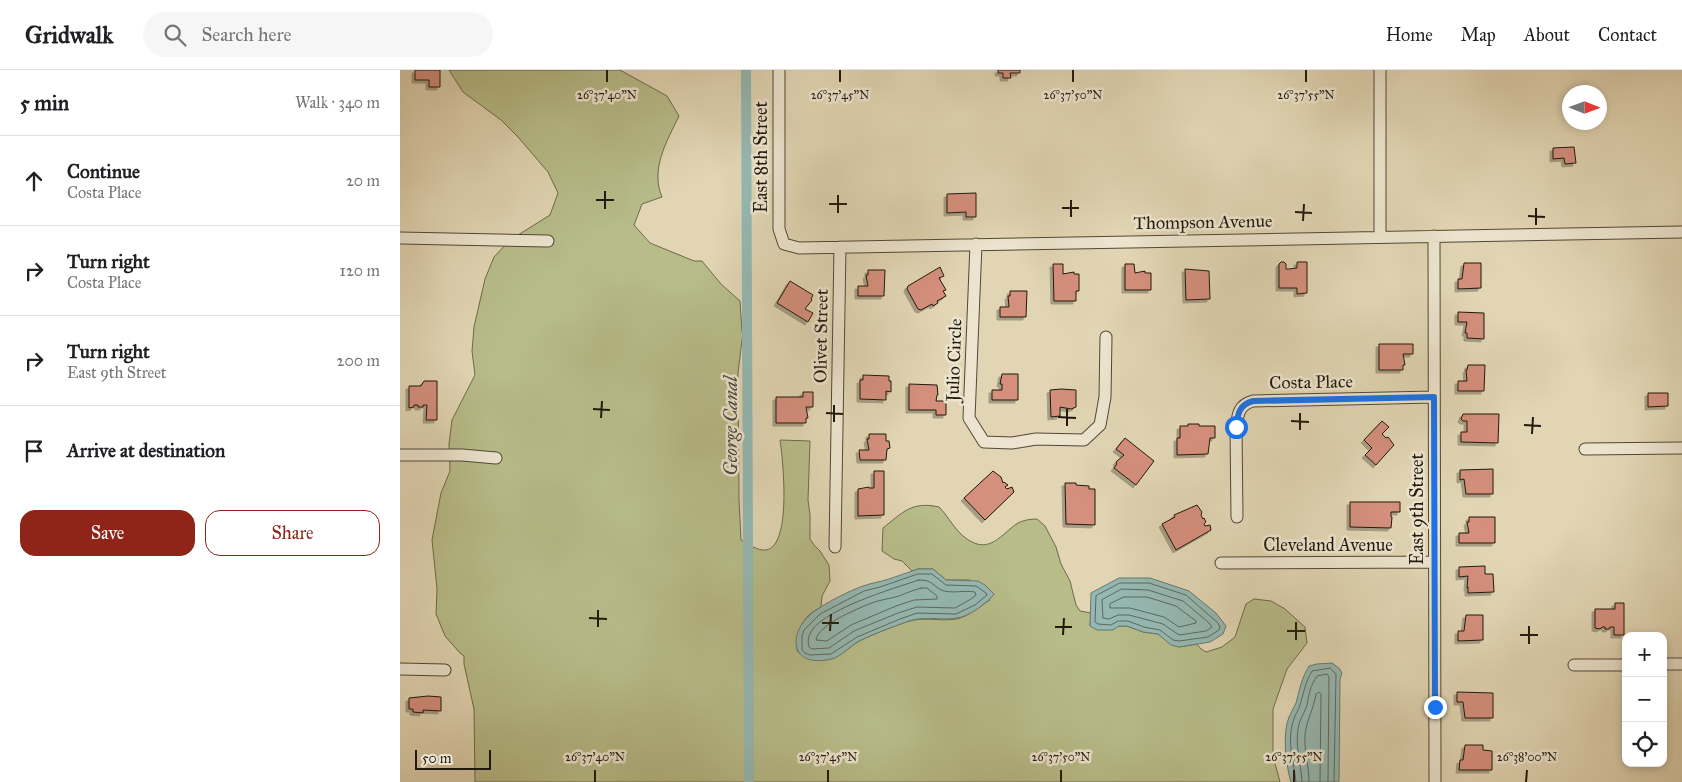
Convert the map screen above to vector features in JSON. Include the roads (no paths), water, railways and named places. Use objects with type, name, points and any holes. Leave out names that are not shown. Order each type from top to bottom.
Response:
[{"type":"street","name":"East 8th Street","points":[[780,70],[778,229],[784,244]]},
{"type":"street","points":[[1380,70],[1380,236]]},
{"type":"street","name":"Thompson Avenue","points":[[784,244],[799,248],[1682,232]]},
{"type":"street","name":"East 9th Street","points":[[1434,236],[1435,782]]},
{"type":"street","points":[[400,238],[548,241]]},
{"type":"street","name":"Julio Circle","points":[[976,244],[969,418],[984,442],[1012,443],[1036,439],[1084,440],[1100,425],[1105,397],[1106,337]]},
{"type":"street","name":"Olivet Street","points":[[835,547],[840,247]]},
{"type":"street","name":"Costa Place","points":[[1237,517],[1236,427],[1238,414],[1246,403],[1253,401],[1434,397]]},
{"type":"street","points":[[1586,449],[1682,448]]},
{"type":"street","points":[[400,454],[462,455],[496,458]]},
{"type":"street","name":"Cleveland Avenue","points":[[1221,563],[1434,562]]},
{"type":"street","points":[[1667,664],[1682,664]]},
{"type":"street","points":[[1574,665],[1622,665]]},
{"type":"street","points":[[400,669],[445,670]]},
{"type":"water","points":[[918,569],[933,569],[946,580],[978,581],[994,594],[980,607],[961,617],[953,619],[928,618],[909,621],[859,641],[831,659],[817,661],[806,658],[800,653],[796,646],[796,637],[806,619],[815,611],[857,588]]},
{"type":"water","points":[[1119,578],[1150,578],[1189,591],[1216,613],[1226,626],[1223,634],[1210,642],[1179,647],[1171,645],[1158,634],[1143,632],[1127,626],[1119,626],[1113,630],[1097,630],[1090,626],[1091,593]]},
{"type":"water","points":[[1332,663],[1342,673],[1340,679],[1339,782],[1291,782],[1286,750],[1286,732],[1289,717],[1309,666]]},
{"type":"waterway","name":"George Canal","points":[[746,70],[749,782]]}]
